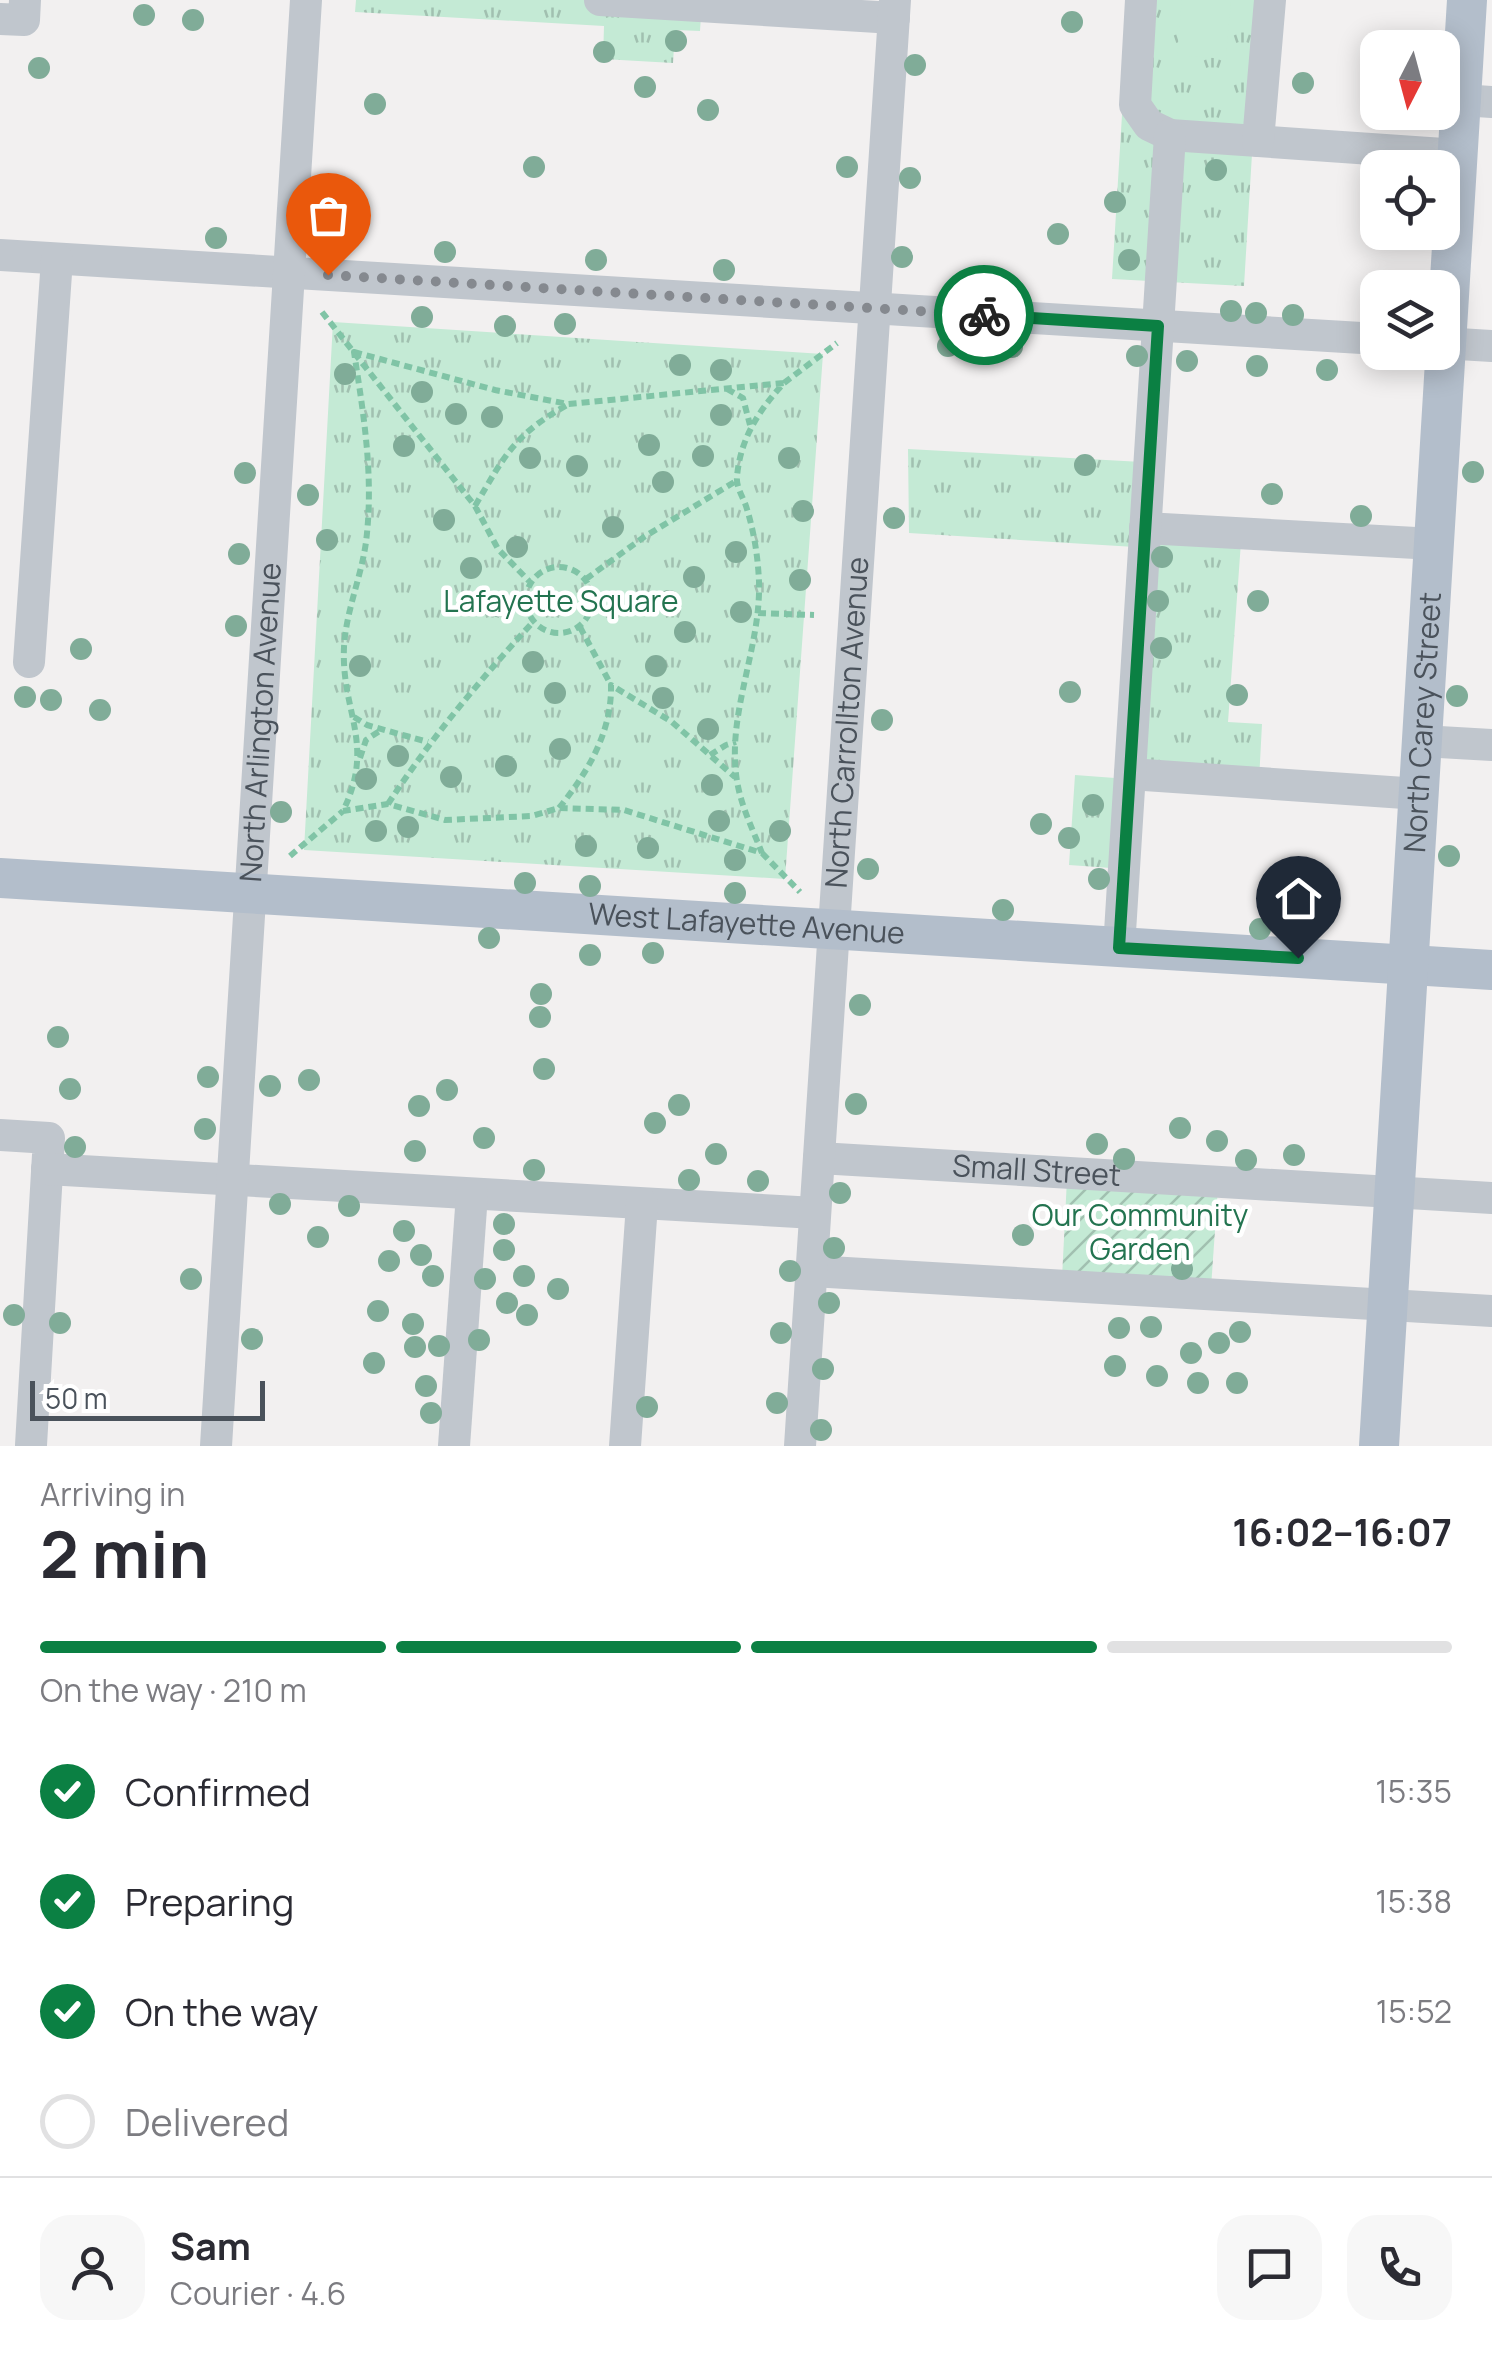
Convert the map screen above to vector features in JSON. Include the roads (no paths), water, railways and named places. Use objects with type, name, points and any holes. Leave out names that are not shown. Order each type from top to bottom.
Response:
[{"type":"main road","name":"North Carey Street","points":[[1460,150],[1476,101],[1467,0]]},
{"type":"main road","name":"North Carey Street","points":[[1379,1446],[1443,370]]},
{"type":"main road","name":"West Lafayette Avenue","points":[[0,878],[1492,970]]},
{"type":"street","points":[[0,19],[24,20],[26,0]]},
{"type":"street","name":"North Arlington Avenue","points":[[216,1446],[306,0]]},
{"type":"street","points":[[600,0],[894,9]]},
{"type":"street","points":[[1141,0],[1134,105],[1149,125],[1170,135],[1387,150]]},
{"type":"street","points":[[1258,141],[1270,0]]},
{"type":"street","name":"North Carrollton Avenue","points":[[800,1446],[894,9]]},
{"type":"street","points":[[1119,948],[1170,135]]},
{"type":"street","points":[[0,255],[1360,338]]},
{"type":"street","points":[[29,662],[57,259]]},
{"type":"street","points":[[1460,344],[1492,346]]},
{"type":"street","points":[[1145,528],[1434,544]]},
{"type":"street","points":[[1422,741],[1492,745]]},
{"type":"street","points":[[1130,774],[1419,794]]},
{"type":"street","points":[[0,1135],[49,1138],[31,1446]]},
{"type":"street","name":"Small Street","points":[[819,1158],[1492,1198]]},
{"type":"street","points":[[47,1169],[816,1214]]},
{"type":"street","points":[[454,1446],[472,1194]]},
{"type":"street","points":[[625,1446],[642,1204]]},
{"type":"street","points":[[812,1272],[1492,1311]]},
{"type":"street","points":[[0,1444],[40,1446]]},
{"type":"park label","name":"Lafayette Square","points":[[561,602]]},
{"type":"park label","name":"Our Community Garden","points":[[1140,1233]]}]
